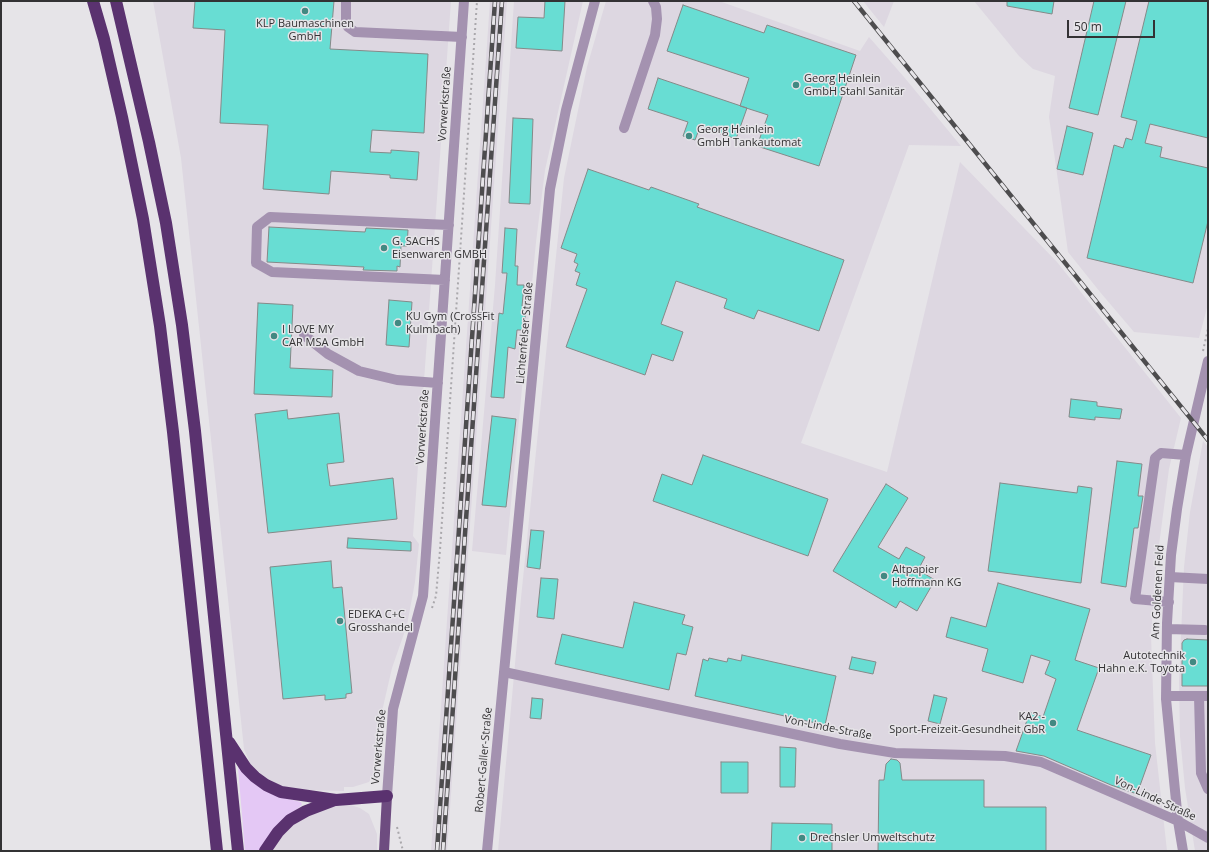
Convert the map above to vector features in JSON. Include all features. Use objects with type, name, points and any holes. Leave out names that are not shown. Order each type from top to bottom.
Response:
[{"type":"highway","points":[[93,1],[104,39],[122,117],[143,219],[160,326],[173,432],[216,851]]},
{"type":"highway","points":[[116,1],[149,142],[166,223],[182,325],[195,431],[238,851]]},
{"type":"highway","points":[[123,1],[124,34]]},
{"type":"highway","points":[[227,740],[246,768],[255,777],[266,785],[281,792],[336,800],[387,796]]},
{"type":"highway","points":[[265,851],[278,832],[290,820],[306,811],[336,800]]},
{"type":"main road","name":"Vorwerkstraße","points":[[384,851],[387,796]]},
{"type":"street","points":[[346,1],[346,21],[348,27],[355,32],[462,37]]},
{"type":"street","name":"Vorwerkstraße","points":[[387,796],[393,709],[423,596],[464,1]]},
{"type":"street","name":"Lichtenfelser Straße","points":[[504,672],[550,189],[566,110],[596,1]]},
{"type":"street","points":[[624,128],[655,35],[657,18],[656,7],[653,1]]},
{"type":"street","points":[[445,280],[272,272],[256,263],[257,227],[270,217],[449,225]]},
{"type":"street","points":[[304,335],[328,354],[359,371],[397,380],[438,383]]},
{"type":"street","name":"Am Goldenen Feld","points":[[1183,851],[1178,821],[1166,696],[1167,629],[1170,577],[1177,509],[1186,456],[1208,361]]},
{"type":"street","points":[[1169,602],[1136,599],[1155,458],[1161,453],[1186,456]]},
{"type":"street","points":[[1170,577],[1208,579]]},
{"type":"street","points":[[1167,629],[1205,630]]},
{"type":"street","name":"Von-Linde-Straße","points":[[504,672],[840,744],[895,753],[1005,756],[1041,762],[1178,821],[1208,838]]},
{"type":"street","name":"Robert-Galler-Straße","points":[[487,851],[504,672]]},
{"type":"street","points":[[1166,696],[1203,696],[1201,774],[1208,789]]},
{"type":"path","points":[[396,824],[403,851]]},
{"type":"shaded area","points":[[153,1],[451,1],[413,536],[419,544],[415,582],[407,625],[392,668],[380,720],[377,767],[369,782],[353,787],[344,787],[344,791],[307,790],[285,787],[268,780],[251,765],[244,749],[181,158]]},
{"type":"shaded area","points":[[490,1],[507,1],[447,851],[431,851]]},
{"type":"shaded area","points":[[514,1],[583,1],[545,170],[536,242],[506,555],[472,551],[495,285]]},
{"type":"shaded area","points":[[606,1],[719,1],[860,51],[869,37],[961,146],[909,145],[801,443],[887,472],[960,162],[1057,262],[1181,418],[1169,469],[1156,568],[1151,636],[1155,743],[1167,851],[498,851],[521,598],[564,178],[587,67]]},
{"type":"shaded area","points":[[863,1],[894,1],[884,27]]},
{"type":"shaded area","points":[[974,1],[1208,1],[1208,304],[1199,338],[1134,332],[1068,252],[1049,117],[1055,76],[1033,69],[1019,56]]},
{"type":"shaded area","points":[[1203,441],[1208,447],[1208,851],[1195,851],[1185,788],[1180,736],[1179,681],[1184,567],[1190,512]]},
{"type":"shaded area","points":[[238,767],[285,798],[301,802],[302,805],[292,813],[259,851],[245,851]]},
{"type":"shaded area","points":[[351,805],[360,808],[369,814],[377,834],[377,851],[271,851],[280,838],[302,818],[332,806]]},
{"type":"building","points":[[195,1],[334,1],[330,49],[428,54],[424,133],[372,130],[370,152],[391,153],[391,150],[419,152],[417,180],[390,178],[390,175],[331,171],[329,194],[263,189],[268,125],[220,123],[225,30],[193,28]]},
{"type":"building","points":[[545,1],[565,1],[562,51],[516,48],[518,17],[544,18]]},
{"type":"building","points":[[1007,1],[1054,1],[1052,14],[1007,6]]},
{"type":"building","points":[[1094,1],[1126,1],[1098,115],[1069,108]]},
{"type":"building","points":[[1149,1],[1208,1],[1208,138],[1150,124],[1145,143],[1162,147],[1160,157],[1208,168],[1208,221],[1193,283],[1087,258],[1114,145],[1123,148],[1126,138],[1132,140],[1137,121],[1121,117]]},
{"type":"building","name":"Georg Heinlein GmbH Stahl Sanitär","points":[[683,5],[764,33],[767,25],[856,55],[819,166],[757,146],[768,115],[740,106],[749,78],[667,51]]},
{"type":"building","points":[[658,78],[747,108],[736,139],[700,127],[695,140],[683,136],[688,122],[648,109]]},
{"type":"building","points":[[513,118],[533,119],[530,204],[509,203]]},
{"type":"building","points":[[1067,126],[1093,133],[1083,175],[1057,169]]},
{"type":"building","points":[[588,169],[649,190],[651,187],[699,204],[697,207],[844,260],[819,331],[758,310],[754,319],[724,308],[727,299],[676,281],[661,324],[683,332],[673,361],[652,354],[645,375],[566,347],[587,289],[576,285],[580,273],[575,271],[578,264],[574,262],[577,254],[561,248]]},
{"type":"building","points":[[269,227],[365,232],[366,228],[408,230],[407,246],[401,246],[400,267],[397,266],[397,271],[363,270],[364,267],[267,262]]},
{"type":"building","points":[[505,228],[517,229],[515,266],[518,266],[517,285],[524,285],[522,306],[526,307],[524,330],[517,330],[515,349],[508,347],[504,398],[491,397],[499,313],[503,314],[507,273],[502,273]]},
{"type":"building","points":[[389,300],[412,302],[409,347],[386,345]]},
{"type":"building","name":"I LOVE MY CAR MSA GmbH","points":[[258,303],[293,305],[290,368],[333,370],[332,397],[254,394]]},
{"type":"building","points":[[1071,399],[1097,402],[1097,406],[1122,409],[1120,419],[1095,417],[1095,420],[1069,417]]},
{"type":"building","points":[[287,410],[288,419],[339,413],[344,462],[327,464],[330,486],[393,478],[397,519],[268,533],[255,414]]},
{"type":"building","points":[[492,416],[516,419],[506,507],[482,505]]},
{"type":"building","points":[[703,455],[828,499],[808,556],[653,501],[662,474],[692,485]]},
{"type":"building","points":[[1117,461],[1142,464],[1138,496],[1143,496],[1138,528],[1134,528],[1126,587],[1101,583]]},
{"type":"building","points":[[1000,483],[1077,493],[1078,486],[1092,488],[1081,583],[988,571]]},
{"type":"building","name":"Altpapier Hoffmann KG","points":[[886,484],[908,498],[878,547],[899,559],[906,547],[925,557],[918,570],[935,580],[917,611],[900,601],[896,608],[833,571]]},
{"type":"building","points":[[531,530],[544,531],[540,569],[527,567]]},
{"type":"building","points":[[348,538],[411,542],[411,551],[347,548]]},
{"type":"building","points":[[331,561],[333,588],[342,587],[352,693],[346,694],[346,698],[325,700],[325,695],[283,699],[270,567]]},
{"type":"building","points":[[541,578],[558,579],[554,619],[537,617]]},
{"type":"building","points":[[998,583],[1090,609],[1075,660],[1099,668],[1077,730],[1151,755],[1137,794],[1111,785],[1044,756],[1016,751],[1030,712],[1043,717],[1056,679],[1045,674],[1050,661],[1031,655],[1023,683],[982,671],[988,649],[946,637],[951,617],[986,627]]},
{"type":"building","points":[[634,602],[685,615],[682,624],[693,627],[686,655],[677,653],[669,690],[555,664],[562,634],[623,648]]},
{"type":"building","points":[[1187,639],[1208,640],[1208,686],[1182,686],[1182,643]]},
{"type":"building","points":[[742,655],[836,676],[825,725],[695,696],[703,659],[708,661],[709,658],[727,662],[728,658],[741,661]]},
{"type":"building","points":[[852,657],[876,662],[873,674],[849,669]]},
{"type":"building","points":[[934,695],[947,698],[940,724],[928,721]]},
{"type":"building","points":[[532,698],[543,699],[541,719],[530,718]]},
{"type":"building","points":[[780,747],[796,748],[795,787],[780,787]]},
{"type":"building","points":[[891,759],[897,760],[900,763],[902,780],[984,780],[984,807],[1046,807],[1046,851],[878,851],[879,780],[884,780],[886,764]]},
{"type":"building","points":[[721,762],[748,762],[748,793],[721,793]]},
{"type":"building","name":"Drechsler Umweltschutz","points":[[772,823],[832,824],[832,851],[771,851]]},
{"type":"railway","points":[[437,851],[495,1]]},
{"type":"railway","points":[[443,851],[502,1]]},
{"type":"railway","points":[[854,1],[1208,440]]},
{"type":"place","name":"KLP Baumaschinen GmbH","points":[[305,11]]},
{"type":"place","name":"Georg Heinlein GmbH Stahl Sanitär","points":[[796,85]]},
{"type":"place","name":"Georg Heinlein GmbH Tankautomat","points":[[689,136]]},
{"type":"place","name":"G. SACHS Eisenwaren GMBH","points":[[384,248]]},
{"type":"place","name":"KU Gym (CrossFit Kulmbach)","points":[[398,323]]},
{"type":"place","name":"I LOVE MY CAR MSA GmbH","points":[[274,336]]},
{"type":"place","name":"Altpapier Hoffmann KG","points":[[884,576]]},
{"type":"place","name":"EDEKA C+C Grosshandel","points":[[340,621]]},
{"type":"place","name":"Autotechnik Hahn e.K. Toyota","points":[[1193,662]]},
{"type":"place","name":"KA2 - Sport-Freizeit-Gesundheit GbR","points":[[1053,723]]},
{"type":"place","name":"Drechsler Umweltschutz","points":[[802,838]]}]
